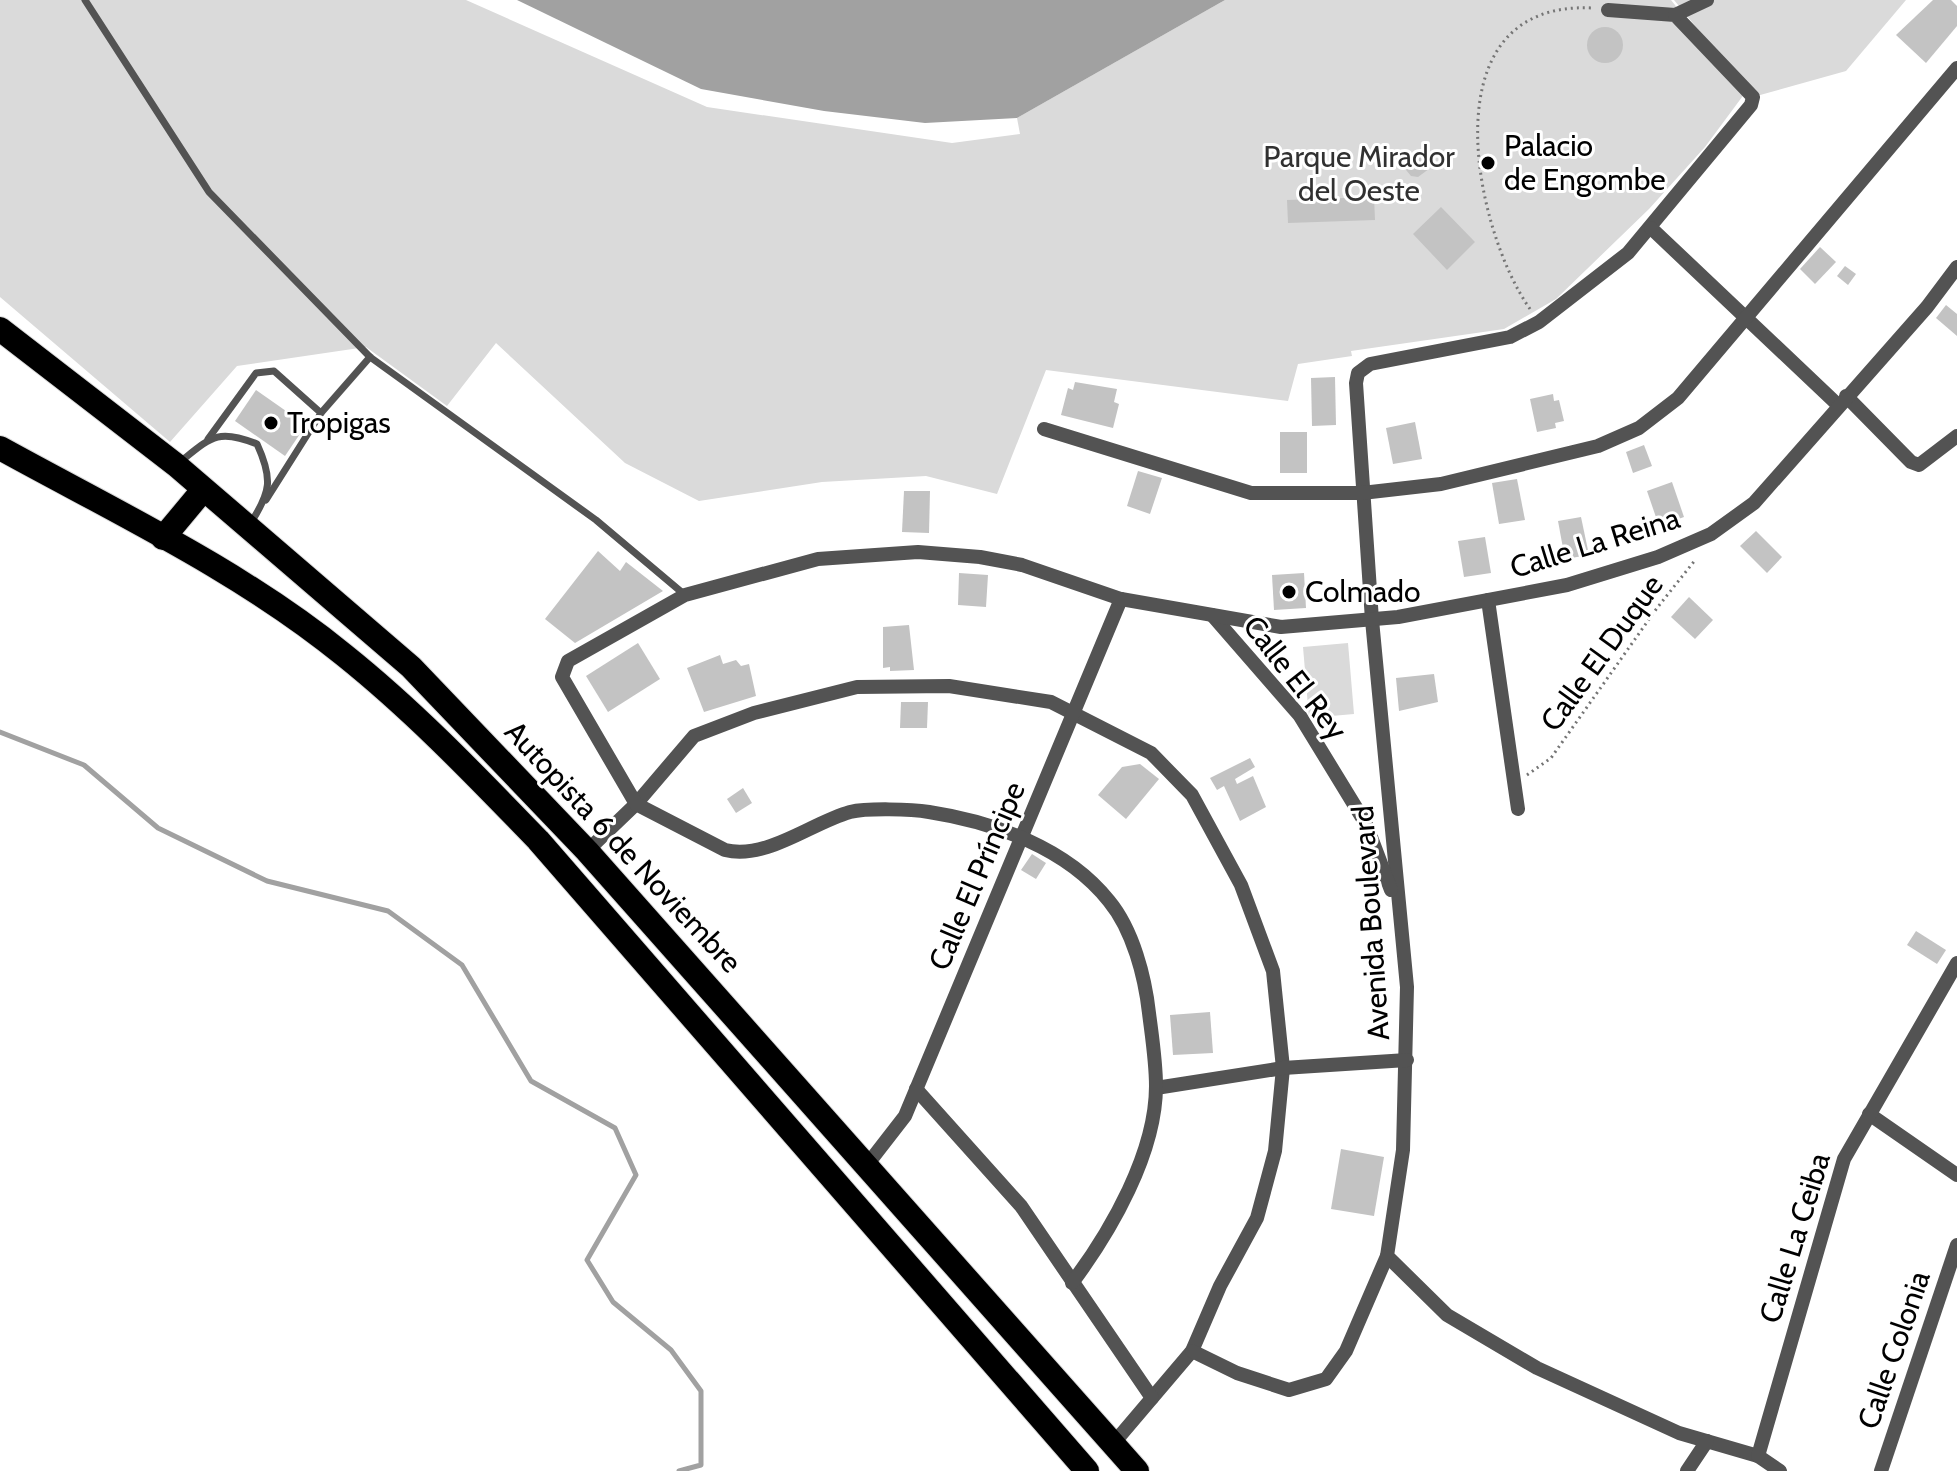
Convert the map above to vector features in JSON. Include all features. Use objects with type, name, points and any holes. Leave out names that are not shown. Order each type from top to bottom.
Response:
[{"type":"highway","name":"Autopista 6 de Noviembre","points":[[0,329],[176,465],[411,667],[587,851],[1137,1471]]},
{"type":"highway","name":"Autopista 6 de Noviembre","points":[[0,448],[245,586],[344,654],[454,753],[538,840],[1087,1471]]},
{"type":"highway","points":[[163,538],[203,490]]},
{"type":"street","points":[[1608,10],[1675,15],[1707,0]]},
{"type":"street","points":[[1539,322],[1628,253],[1753,101],[1675,15]]},
{"type":"street","points":[[1044,429],[1251,493],[1362,493],[1441,484],[1531,465],[1598,446],[1639,428],[1678,398],[1957,68]]},
{"type":"street","points":[[1651,228],[1745,317],[1911,462],[1919,465],[1957,436]]},
{"type":"street","name":"Calle La Reina","points":[[636,804],[562,677],[562,671],[568,661],[685,595],[818,559],[918,552],[980,557],[1022,565],[1121,599],[1281,627],[1372,620],[1567,585],[1658,557],[1711,534],[1754,503],[1927,307],[1957,267]]},
{"type":"street","name":"Avenida Boulevard","points":[[1192,1351],[1237,1373],[1289,1390],[1326,1379],[1346,1351],[1387,1256],[1403,1150],[1407,987],[1372,620],[1362,493],[1358,373],[1370,364],[1510,337],[1539,322]]},
{"type":"street","name":"Calle El Príncipe","points":[[867,1165],[905,1116],[1121,599]]},
{"type":"street","points":[[1488,600],[1518,809]]},
{"type":"street","name":"Calle El Rey","points":[[1212,615],[1300,716],[1366,824],[1397,905]]},
{"type":"street","points":[[587,851],[636,804],[694,736],[754,713],[814,695],[857,687],[949,686],[1039,699],[1151,753],[1192,795],[1217,835],[1241,885],[1273,971],[1283,1068],[1275,1151],[1257,1218],[1220,1286],[1192,1351],[1113,1444]]},
{"type":"street","points":[[636,804],[725,850],[740,854],[853,811],[928,811],[1024,837],[1072,866],[1110,902],[1132,945],[1146,984],[1156,1088],[1148,1134],[1123,1202],[1103,1242],[1072,1283]]},
{"type":"street","name":"Calle La Ceiba","points":[[1758,1456],[1844,1159],[1957,963]]},
{"type":"street","points":[[1156,1088],[1283,1068],[1407,1060]]},
{"type":"street","points":[[916,1089],[1021,1206],[1152,1398]]},
{"type":"street","points":[[1869,1114],[1957,1175]]},
{"type":"street","name":"Calle Colonia","points":[[1881,1471],[1957,1245]]},
{"type":"street","points":[[1387,1256],[1447,1315],[1524,1360],[1679,1433],[1758,1456],[1780,1471]]},
{"type":"street","points":[[1687,1471],[1707,1441]]},
{"type":"lane","points":[[85,0],[209,192],[370,357],[596,520],[685,595]]},
{"type":"lane","points":[[248,526],[321,413],[370,357]]},
{"type":"lane","points":[[176,465],[208,439],[256,373],[274,371],[321,413]]},
{"type":"lane","points":[[208,439],[229,433],[257,444],[269,471],[266,500]]},
{"type":"path","points":[[1539,322],[1518,292],[1494,229],[1477,153],[1476,113],[1481,83],[1493,55],[1515,26],[1528,17],[1564,9],[1608,10]]},
{"type":"path","name":"Calle El Duque","points":[[1514,784],[1551,758],[1711,534]]},
{"type":"green space","name":"Parque Mirador del Oeste","points":[[0,0],[466,0],[707,107],[952,143],[1020,134],[1017,118],[1225,0],[1671,0],[1745,93],[1705,147],[1649,209],[1556,299],[1504,329],[1351,351],[1352,356],[1298,364],[1288,401],[1046,370],[997,494],[926,476],[822,482],[699,501],[625,463],[496,343],[447,406],[366,347],[237,366],[170,442],[0,297]]},
{"type":"green space","points":[[1674,0],[1906,0],[1846,71],[1753,97]]},
{"type":"green space","points":[[1348,643],[1354,714],[1309,718],[1303,647]]},
{"type":"shaded area","points":[[517,0],[1225,0],[1017,118],[925,123],[824,111],[701,89]]},
{"type":"building","points":[[1933,0],[1951,0],[1957,6],[1957,26],[1926,63],[1896,35]]},
{"type":"building","points":[[1605,27],[1618,32],[1623,45],[1618,58],[1605,63],[1592,58],[1587,45],[1592,32]]},
{"type":"building","points":[[1409,151],[1414,158],[1423,152],[1433,166],[1418,177],[1411,176],[1397,159]]},
{"type":"building","points":[[1374,197],[1375,220],[1288,223],[1287,200]]},
{"type":"building","points":[[1441,207],[1475,242],[1447,270],[1413,234]]},
{"type":"building","points":[[1820,247],[1836,262],[1815,284],[1800,269]]},
{"type":"building","points":[[1845,266],[1856,274],[1848,285],[1837,276]]},
{"type":"building","points":[[1946,305],[1957,314],[1957,336],[1936,318]]},
{"type":"building","points":[[1335,377],[1336,425],[1312,426],[1311,378]]},
{"type":"building","points":[[1075,382],[1117,389],[1114,402],[1119,404],[1113,428],[1061,415],[1068,388],[1073,390]]},
{"type":"building","name":"Tropigas","points":[[256,390],[306,425],[285,456],[235,421]]},
{"type":"building","points":[[1553,394],[1554,401],[1559,400],[1564,421],[1555,423],[1556,428],[1537,432],[1530,399]]},
{"type":"building","points":[[1415,422],[1422,459],[1393,464],[1386,428]]},
{"type":"building","points":[[1280,432],[1307,432],[1307,473],[1280,473]]},
{"type":"building","points":[[1644,445],[1652,466],[1633,473],[1626,452]]},
{"type":"building","points":[[1138,471],[1162,478],[1150,514],[1127,506]]},
{"type":"building","points":[[1517,479],[1525,520],[1499,524],[1492,483]]},
{"type":"building","points":[[1672,482],[1684,517],[1659,526],[1647,491]]},
{"type":"building","points":[[904,491],[930,491],[929,533],[902,532]]},
{"type":"building","points":[[1581,517],[1589,555],[1565,559],[1558,521]]},
{"type":"building","points":[[1756,531],[1782,557],[1767,573],[1740,546]]},
{"type":"building","points":[[1485,537],[1491,573],[1464,577],[1458,541]]},
{"type":"building","points":[[598,551],[620,571],[626,562],[663,591],[575,643],[545,619]]},
{"type":"building","points":[[959,573],[988,575],[986,607],[958,605]]},
{"type":"building","name":"Colmado","points":[[1304,573],[1306,608],[1274,610],[1272,575]]},
{"type":"building","points":[[1689,597],[1713,620],[1695,639],[1671,617]]},
{"type":"building","points":[[909,625],[914,670],[890,671],[890,667],[883,668],[883,627]]},
{"type":"building","points":[[638,643],[660,679],[608,712],[586,676]]},
{"type":"building","points":[[720,655],[723,664],[736,660],[741,666],[749,664],[756,696],[704,712],[687,668]]},
{"type":"building","points":[[1434,674],[1438,702],[1399,711],[1396,678]]},
{"type":"building","points":[[901,702],[928,702],[927,728],[900,728]]},
{"type":"building","points":[[1250,758],[1255,767],[1235,779],[1237,784],[1253,776],[1266,807],[1240,821],[1224,786],[1217,790],[1210,778]]},
{"type":"building","points":[[1140,764],[1159,779],[1126,819],[1098,795],[1122,767]]},
{"type":"building","points":[[743,788],[752,803],[736,813],[727,799]]},
{"type":"building","points":[[1032,854],[1046,863],[1036,879],[1021,870]]},
{"type":"building","points":[[1916,931],[1946,950],[1937,964],[1907,945]]},
{"type":"building","points":[[1210,1012],[1213,1053],[1173,1055],[1170,1015]]},
{"type":"building","points":[[1341,1149],[1384,1157],[1374,1216],[1331,1209]]},
{"type":"waterway","points":[[0,732],[84,765],[158,828],[267,881],[388,911],[462,965],[531,1081],[615,1128],[636,1175],[587,1260],[613,1302],[671,1350],[701,1391],[701,1465],[679,1471]]},
{"type":"place","name":"Palacio de Engombe","points":[[1488,163]]},
{"type":"place","name":"Tropigas","points":[[271,423]]},
{"type":"place","name":"Colmado","points":[[1289,592]]}]
